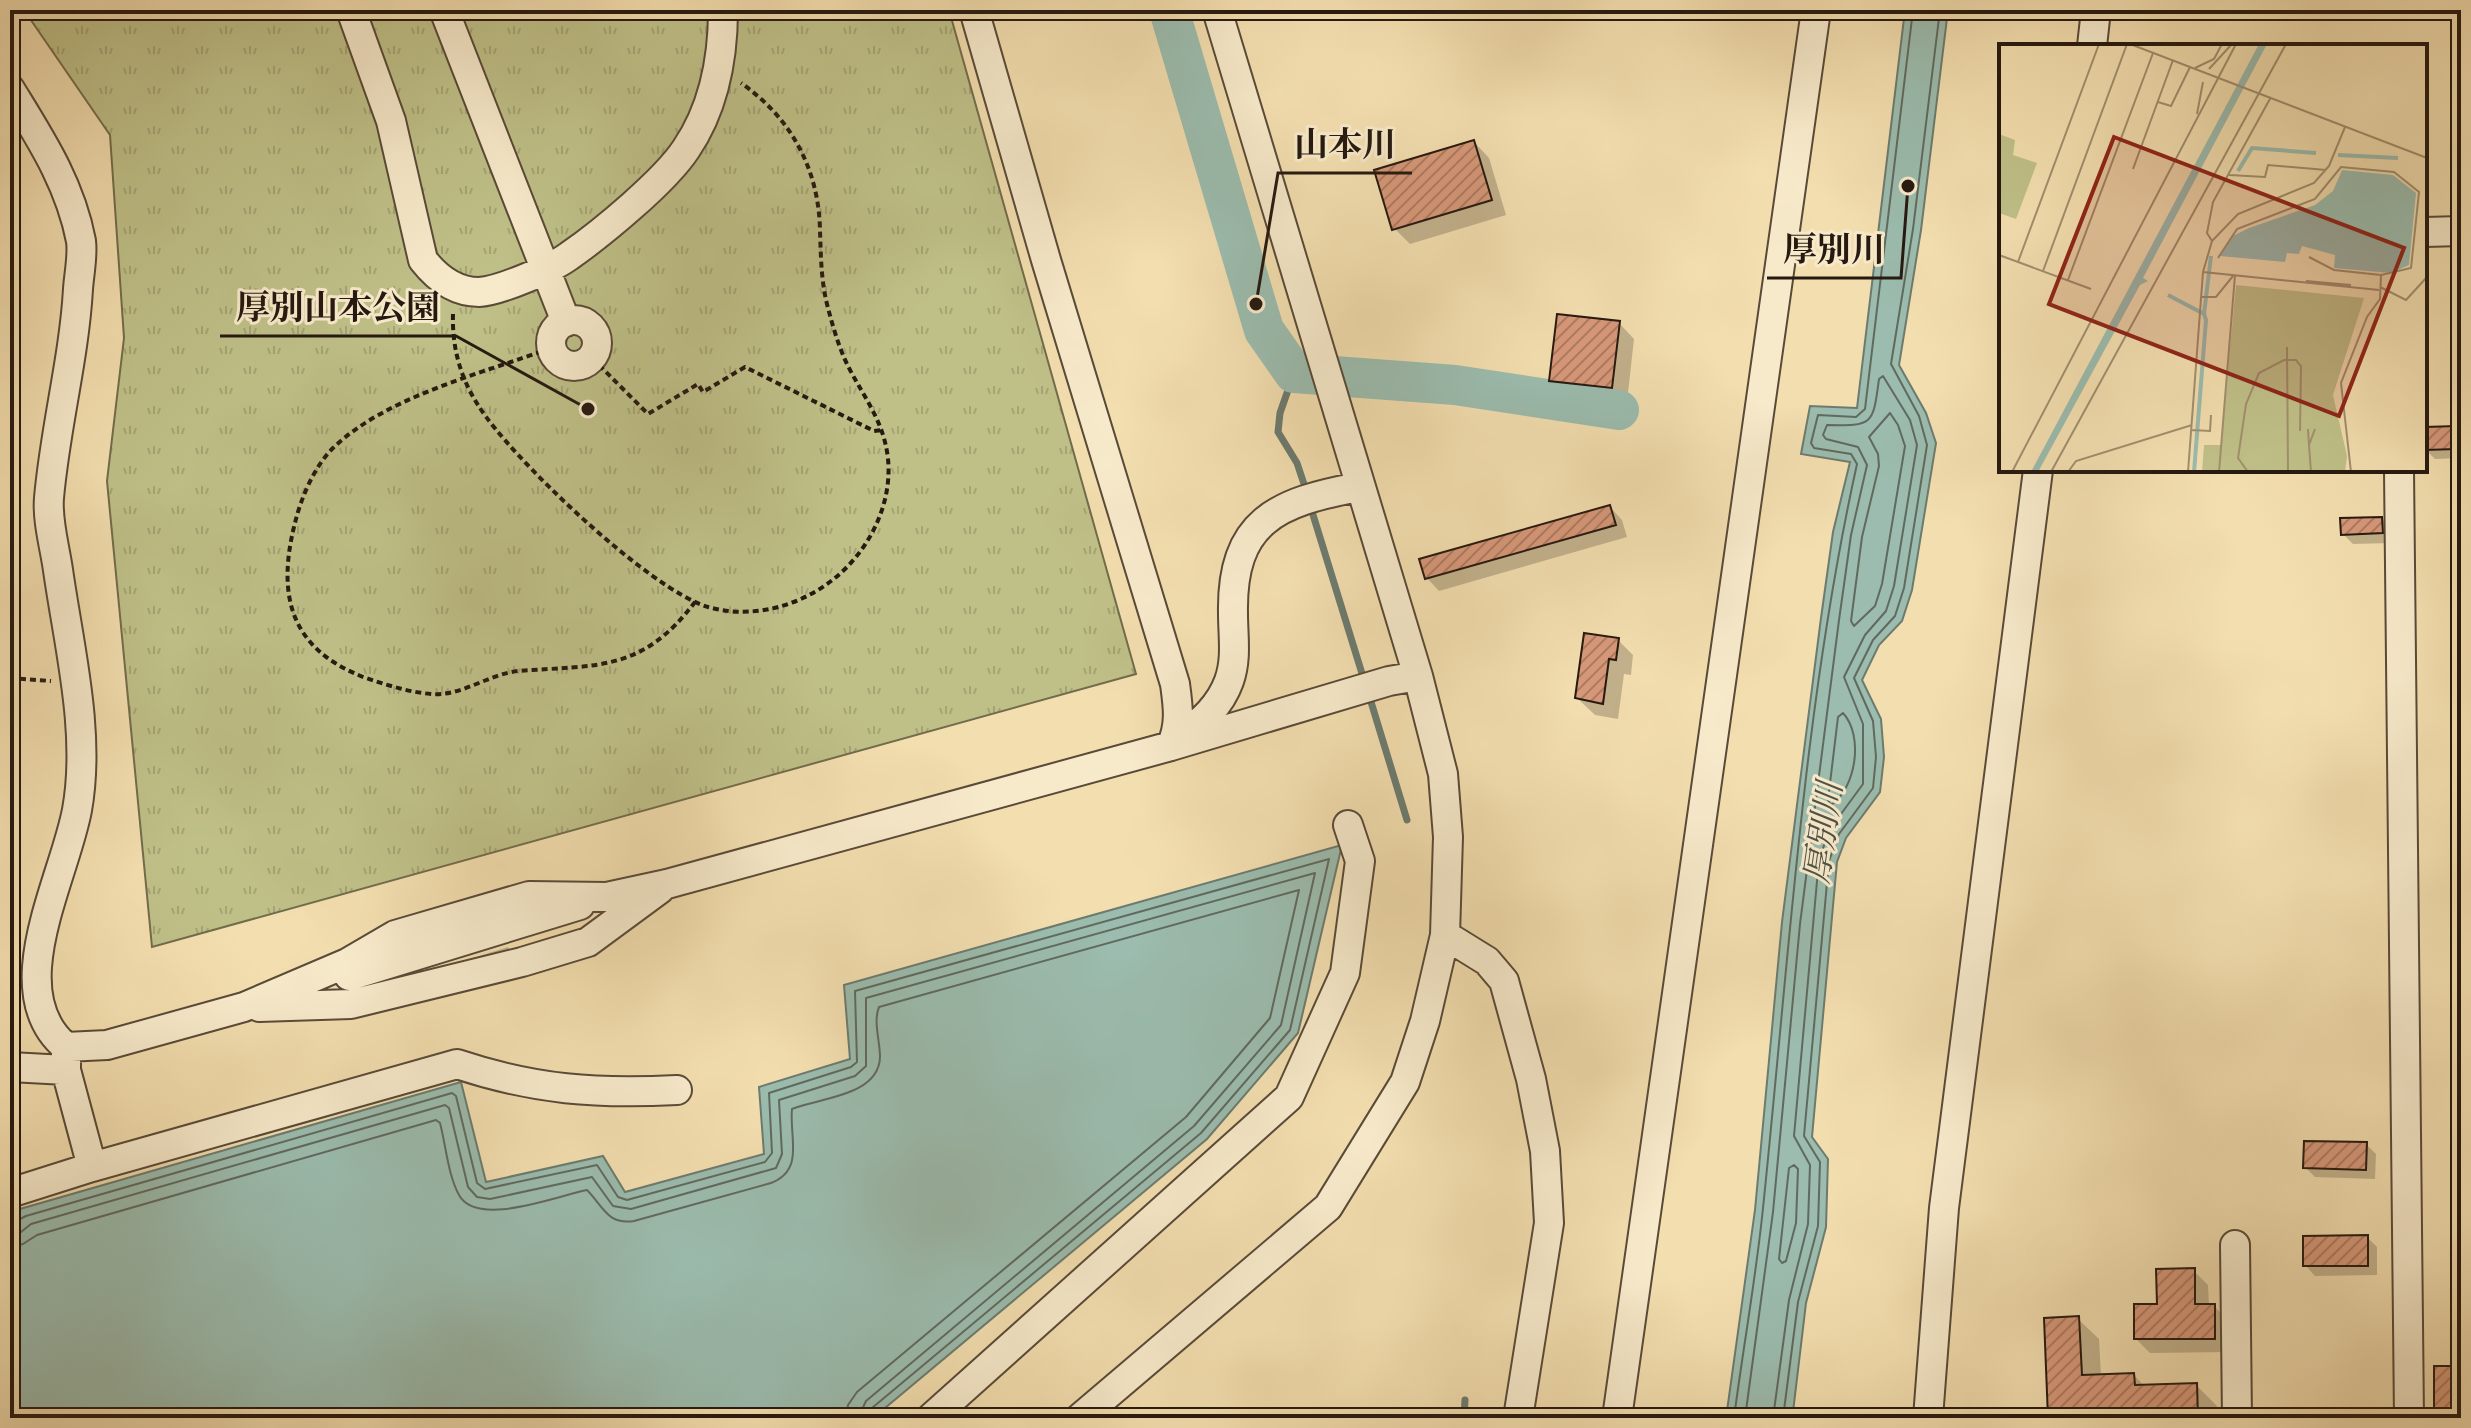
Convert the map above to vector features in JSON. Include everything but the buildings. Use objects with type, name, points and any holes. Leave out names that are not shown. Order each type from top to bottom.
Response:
[{"type":"street","points":[[351,10],[391,121],[423,260],[433,273],[458,288],[480,292],[567,258],[686,150],[719,68],[723,10]]},
{"type":"street","points":[[444,10],[566,322]]},
{"type":"street","points":[[974,10],[1046,260],[1175,684],[1179,715],[1171,746]]},
{"type":"street","points":[[1080,1418],[1328,1207],[1405,1082],[1425,1021],[1445,935],[1448,837],[1443,774],[1418,676],[1217,10]]},
{"type":"street","points":[[1617,1418],[1816,10]]},
{"type":"street","points":[[2092,44],[2096,10]]},
{"type":"street","points":[[10,89],[60,170],[81,243],[77,305],[48,502],[81,746],[77,811],[55,879],[34,983],[37,1012],[66,1058],[92,1167]]},
{"type":"street","points":[[2427,232],[2461,231]]},
{"type":"street","points":[[580,321],[593,329],[598,345],[592,358],[582,365],[568,366],[555,358],[551,348],[553,333],[566,322],[580,321]]},
{"type":"street","points":[[1928,1418],[1944,1208],[2038,472]]},
{"type":"street","points":[[2399,472],[2409,1418]]},
{"type":"street","points":[[1171,746],[1209,714],[1230,680],[1235,657],[1233,579],[1240,552],[1254,531],[1280,509],[1330,492],[1359,487]]},
{"type":"street","points":[[10,1067],[66,1058],[244,1007],[347,963],[395,935],[529,896],[607,897],[667,884],[1171,746],[1352,691],[1418,676]]},
{"type":"street","points":[[931,1418],[1289,1097],[1345,973],[1360,861],[1348,825]]},
{"type":"street","points":[[244,1007],[351,1004],[522,962],[588,942],[667,884]]},
{"type":"street","points":[[1445,935],[1487,961],[1504,981],[1531,1079],[1545,1151],[1549,1223],[1518,1418]]},
{"type":"street","points":[[10,1193],[457,1064],[512,1082],[606,1094],[677,1090]]},
{"type":"street","points":[[2235,1245],[2237,1418]]},
{"type":"path","points":[[458,288],[452,332],[456,357],[478,405],[539,475],[649,575],[710,608],[759,611],[786,605],[828,586],[859,556],[878,523],[887,487],[888,460],[882,430],[878,414],[848,366],[824,293],[816,193],[809,162],[778,113],[719,68]]},
{"type":"path","points":[[551,348],[374,414],[331,450],[300,506],[289,544],[286,585],[295,623],[314,649],[345,670],[392,687],[434,695],[507,672],[625,660],[652,647],[677,626],[695,602]]},
{"type":"path","points":[[592,358],[648,414],[698,384],[703,392],[745,367],[874,431],[882,430]]},
{"type":"path","points":[[10,678],[73,680]]},
{"type":"green space","points":[[24,10],[949,10],[1136,674],[152,947],[107,481],[124,338],[110,135]]},
{"type":"water","points":[[1905,10],[1948,10],[1921,230],[1899,365],[1926,413],[1936,443],[1912,590],[1902,621],[1879,645],[1862,680],[1881,719],[1884,757],[1880,792],[1846,838],[1837,862],[1812,1137],[1828,1159],[1826,1227],[1806,1303],[1793,1412],[1789,1418],[1726,1418],[1755,1210],[1782,922],[1821,618],[1833,532],[1850,462],[1801,454],[1810,406],[1857,408]]},
{"type":"water","points":[[1342,845],[1298,1033],[1207,1139],[873,1418],[10,1418],[10,1219],[20,1209],[461,1082],[486,1182],[603,1156],[625,1192],[764,1154],[759,1087],[850,1059],[844,985]]},
{"type":"waterway","points":[[1169,10],[1264,330],[1294,373],[1455,385],[1619,410]]},
{"type":"waterway","points":[[1294,373],[1280,413],[1278,432],[1297,463],[1307,493]]},
{"type":"waterway","points":[[1310,505],[1364,680]]},
{"type":"waterway","points":[[1368,692],[1407,820]]},
{"type":"waterway","points":[[1464,1418],[1465,1400]]},
{"type":"place","name":"厚別川","points":[[1908,186]]},
{"type":"place","name":"山本川","points":[[1256,304]]},
{"type":"place","name":"厚別山本公園","points":[[588,409]]}]
